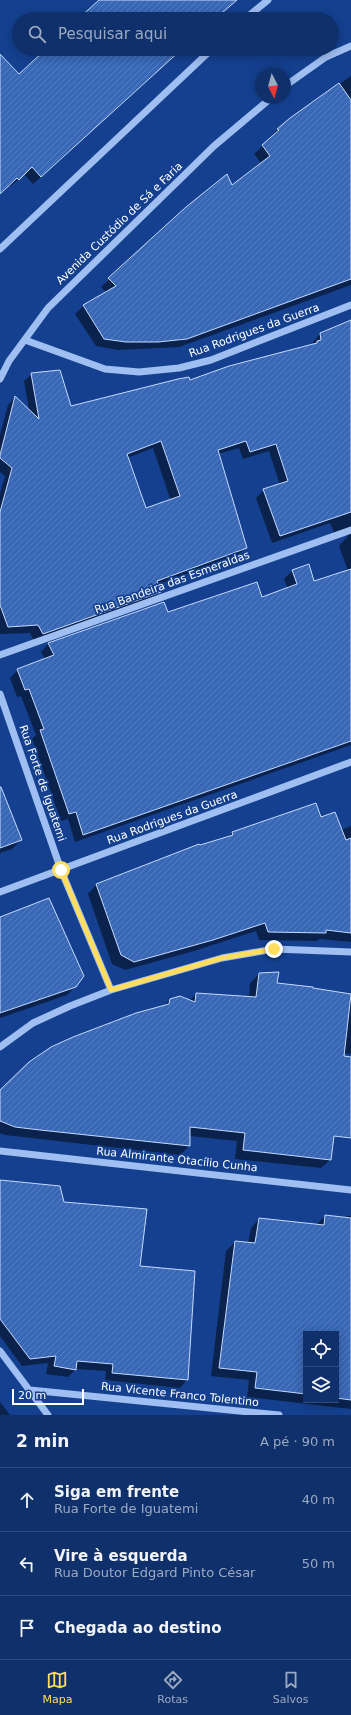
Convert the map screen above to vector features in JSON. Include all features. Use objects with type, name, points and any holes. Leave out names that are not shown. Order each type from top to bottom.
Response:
[{"type":"street","points":[[253,12],[268,0]]},
{"type":"street","points":[[339,51],[351,46]]},
{"type":"street","points":[[0,249],[205,56]]},
{"type":"street","points":[[291,82],[328,56]]},
{"type":"street","name":"Avenida Custódio de Sá e Faria","points":[[0,379],[8,361],[54,302],[214,146],[264,104]]},
{"type":"street","name":"Rua Rodrigues da Guerra","points":[[25,340],[105,369],[139,372],[180,368],[211,360],[351,305]]},
{"type":"street","name":"Rua Bandeira das Esmeraldas","points":[[0,655],[351,530]]},
{"type":"street","name":"Rua Forte de Iguatemi","points":[[0,694],[61,870],[111,990]]},
{"type":"street","name":"Rua Rodrigues da Guerra","points":[[0,892],[351,762]]},
{"type":"street","points":[[0,1047],[33,1022],[111,990],[222,958],[274,949],[351,952]]},
{"type":"street","name":"Rua Almirante Otacílio Cunha","points":[[0,1151],[351,1190]]},
{"type":"street","points":[[0,1351],[48,1415]]},
{"type":"street","name":"Rua Vicente Franco Tolentino","points":[[30,1390],[280,1415]]},
{"type":"building","points":[[99,0],[237,0],[223,12],[86,12]]},
{"type":"building","points":[[0,54],[19,74],[38,56],[174,56],[41,177],[32,167],[19,180],[17,178],[0,194]]},
{"type":"building","points":[[339,83],[351,100],[351,279],[187,339],[158,342],[126,342],[104,339],[83,305],[116,286],[108,278],[186,207],[227,174],[232,185],[270,156],[262,145],[279,130],[277,129]]},
{"type":"building","points":[[351,320],[351,512],[280,536],[263,489],[288,481],[276,444],[250,452],[246,441],[218,450],[247,548],[157,581],[161,592],[43,634],[38,625],[8,627],[0,605],[0,512],[12,468],[0,458],[0,455],[15,396],[39,419],[31,373],[60,370],[71,406],[178,379],[189,377],[190,380],[229,366],[317,343],[317,341],[321,340],[320,333]],"holes":[[[161,441],[180,496],[146,508],[127,454]]]},
{"type":"building","points":[[309,564],[314,581],[351,569],[351,741],[83,835],[76,812],[69,814],[40,730],[44,729],[29,689],[25,690],[17,669],[54,655],[48,643],[164,602],[168,612],[257,582],[262,597],[297,584],[292,570]]},
{"type":"building","points":[[0,787],[22,840],[0,848]]},
{"type":"building","points":[[316,803],[321,817],[335,812],[346,840],[351,838],[351,933],[326,930],[326,933],[268,932],[265,923],[213,940],[134,962],[121,955],[96,884],[199,844],[200,845],[233,835],[232,832]]},
{"type":"building","points":[[49,898],[84,976],[76,987],[0,1013],[0,917]]},
{"type":"building","points":[[279,972],[277,983],[313,987],[351,994],[344,1056],[351,1057],[351,1138],[334,1136],[331,1160],[243,1150],[245,1133],[190,1127],[190,1146],[15,1127],[0,1121],[0,1090],[29,1062],[51,1047],[136,1013],[169,1004],[170,999],[180,996],[195,1002],[196,993],[256,997],[259,973]]},
{"type":"building","points":[[0,1180],[60,1186],[64,1202],[147,1209],[140,1266],[195,1271],[188,1380],[112,1373],[113,1364],[77,1361],[76,1370],[54,1366],[56,1356],[30,1359],[0,1319]]},
{"type":"building","points":[[325,1215],[351,1218],[351,1400],[339,1398],[339,1331],[303,1331],[303,1394],[255,1388],[257,1372],[219,1368],[235,1241],[255,1243],[259,1218],[324,1225]]},
{"type":"route","points":[[61,870],[111,990],[222,958],[274,949]]}]
